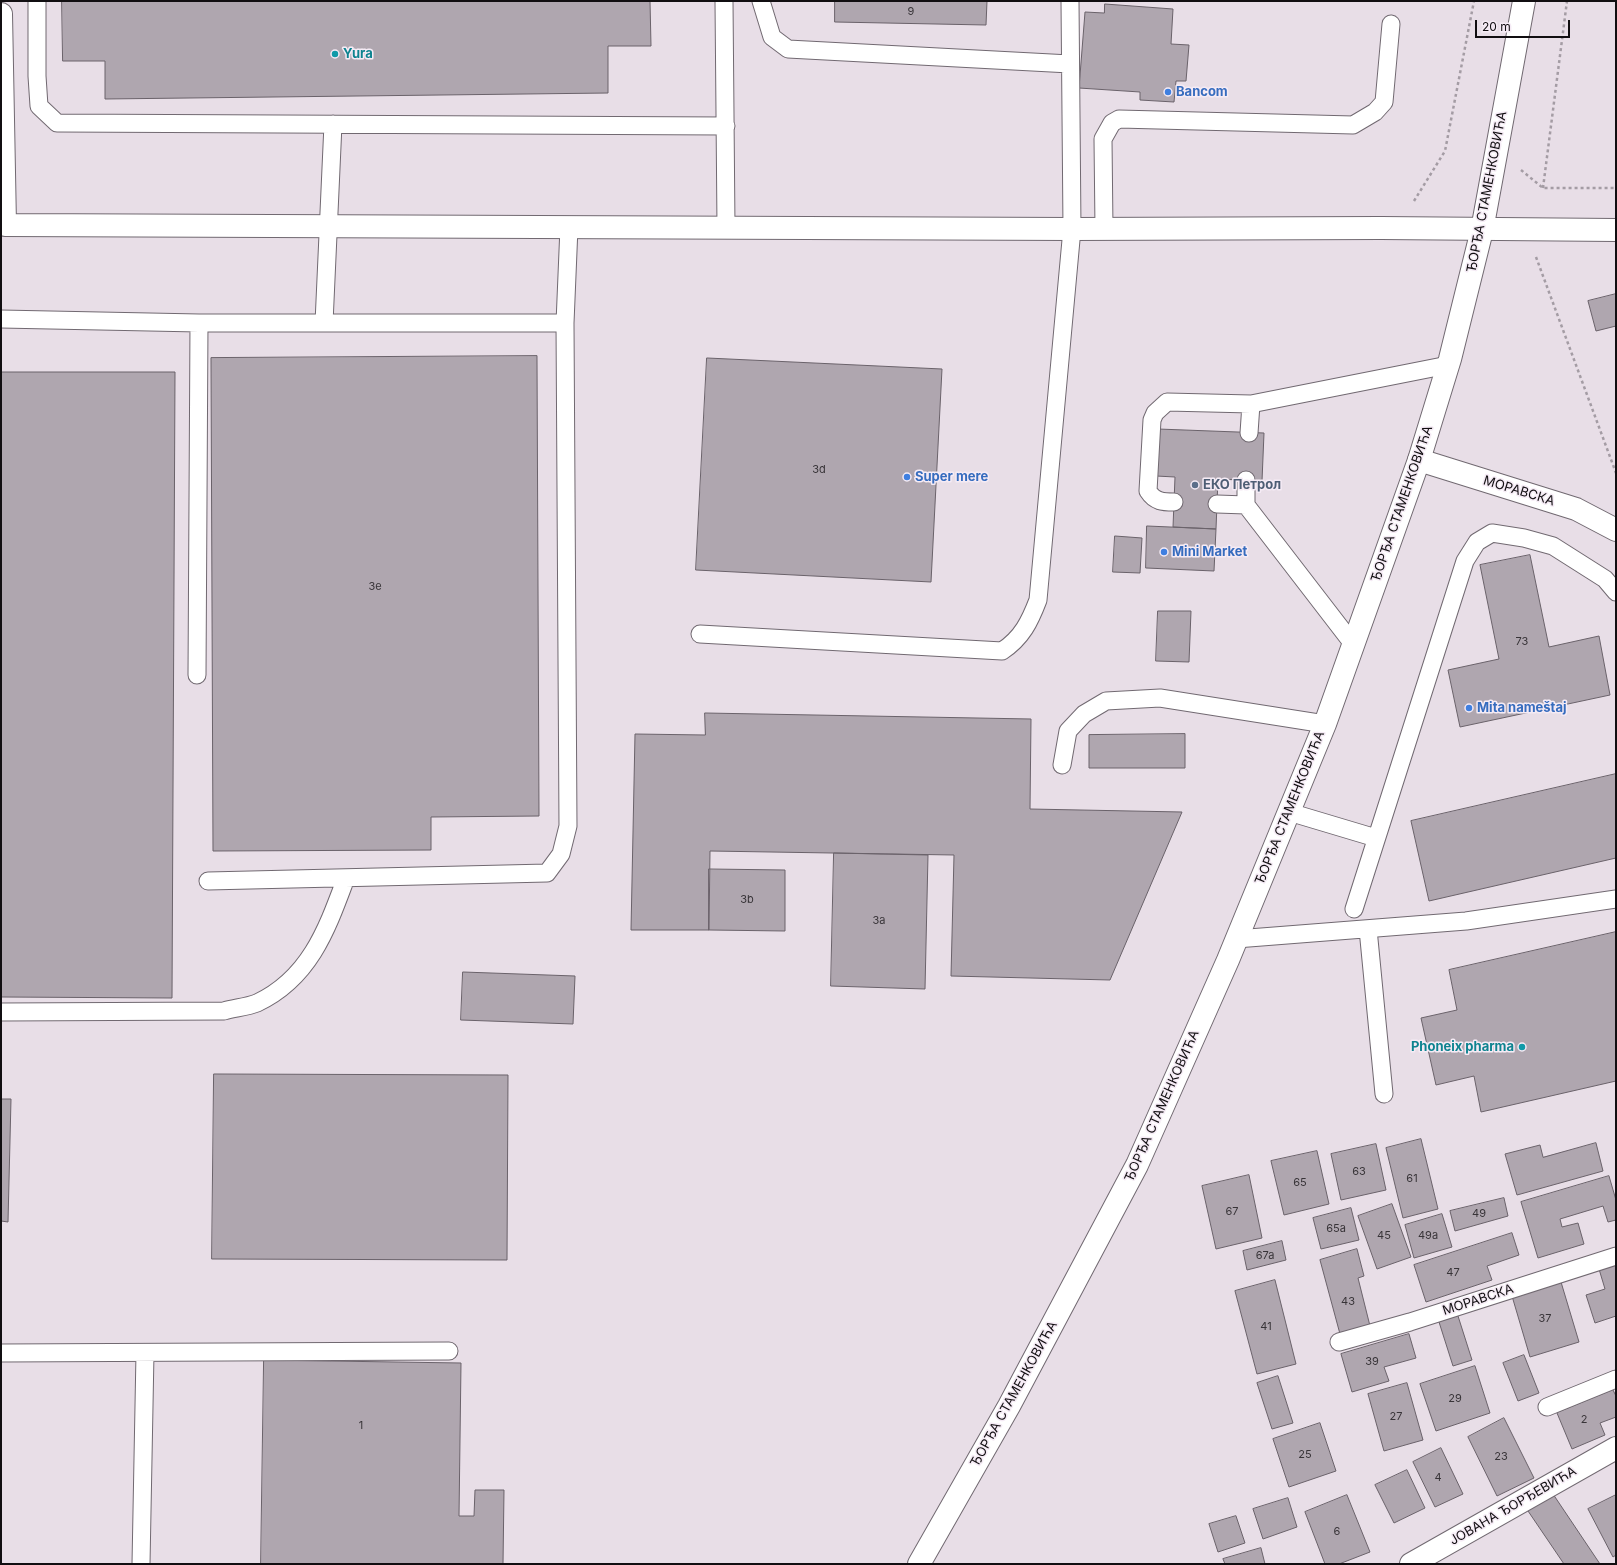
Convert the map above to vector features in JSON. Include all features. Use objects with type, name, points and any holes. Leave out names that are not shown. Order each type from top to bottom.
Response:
[{"type":"street","name":"ЂОРЂА СТАМЕНКОВИЋА","points":[[918,1564],[1009,1406],[1137,1165],[1236,939],[1325,724],[1419,460],[1448,365],[1482,230],[1524,1]]},
{"type":"street","points":[[1,14],[3,225],[1072,229],[1397,228],[1482,230],[1616,230]]},
{"type":"street","name":"МОРАВСКА","points":[[1419,460],[1576,509],[1616,530]]},
{"type":"street","name":"ЈОВАНА ЂОРЂЕВИЋА","points":[[1411,1564],[1616,1448]]},
{"type":"lane","points":[[37,1],[37,76],[40,106],[57,123],[726,126]]},
{"type":"lane","points":[[724,1],[726,227]]},
{"type":"lane","points":[[761,1],[772,36],[788,49],[1070,64]]},
{"type":"lane","points":[[700,634],[1002,651],[1015,643],[1029,624],[1038,600],[1072,229],[1070,1]]},
{"type":"lane","points":[[1104,229],[1103,138],[1112,123],[1119,119],[1353,124],[1374,112],[1384,102],[1391,24]]},
{"type":"lane","points":[[324,323],[333,124]]},
{"type":"lane","points":[[208,881],[547,873],[562,854],[568,826],[565,323],[569,227]]},
{"type":"lane","points":[[1,319],[199,323],[565,323]]},
{"type":"lane","points":[[197,675],[199,323]]},
{"type":"lane","points":[[1174,502],[1160,502],[1151,496],[1148,491],[1152,420],[1155,413],[1167,402],[1251,404],[1448,365]]},
{"type":"lane","points":[[1249,433],[1251,404]]},
{"type":"lane","points":[[1246,480],[1246,505],[1354,644]]},
{"type":"lane","points":[[1217,504],[1246,505]]},
{"type":"lane","points":[[1354,909],[1466,561],[1476,542],[1492,533],[1524,538],[1553,546],[1605,579],[1616,592]]},
{"type":"lane","points":[[1062,765],[1068,730],[1084,714],[1106,701],[1160,698],[1325,724]]},
{"type":"lane","points":[[1289,812],[1376,838]]},
{"type":"lane","points":[[1,1012],[224,1011],[256,1004],[284,987],[312,956],[329,925],[346,878]]},
{"type":"lane","points":[[1236,939],[1466,921],[1616,899]]},
{"type":"lane","points":[[1368,929],[1384,1094]]},
{"type":"lane","name":"МОРАВСКА","points":[[1339,1342],[1410,1322],[1616,1256]]},
{"type":"lane","points":[[1,1353],[449,1351]]},
{"type":"lane","points":[[141,1564],[145,1353]]},
{"type":"lane","points":[[1547,1407],[1616,1379]]},
{"type":"path","points":[[1397,228],[1445,151],[1474,1]]},
{"type":"path","points":[[1543,188],[1567,1]]},
{"type":"path","points":[[1496,149],[1543,188],[1616,188]]},
{"type":"path","points":[[1526,230],[1616,473]]},
{"type":"building","name":"Yura","points":[[62,1],[650,1],[651,46],[608,46],[608,93],[105,99],[105,61],[63,61]]},
{"type":"building","points":[[835,1],[987,1],[986,25],[835,22]]},
{"type":"building","points":[[1105,4],[1173,9],[1171,44],[1189,45],[1186,81],[1176,81],[1174,102],[1140,100],[1140,92],[1079,88],[1085,12],[1104,13]]},
{"type":"building","points":[[1616,294],[1616,326],[1596,331],[1588,301]]},
{"type":"building","points":[[537,356],[539,816],[431,817],[431,850],[213,851],[211,358]]},
{"type":"building","points":[[707,358],[942,369],[931,582],[696,570]]},
{"type":"building","points":[[1,372],[175,372],[172,998],[1,997]]},
{"type":"building","points":[[1158,429],[1264,433],[1262,481],[1218,479],[1216,529],[1173,527],[1175,477],[1156,476]]},
{"type":"building","points":[[1147,526],[1216,529],[1214,571],[1146,568]]},
{"type":"building","points":[[1115,536],[1142,538],[1140,573],[1113,572]]},
{"type":"building","points":[[1530,555],[1549,647],[1599,636],[1610,695],[1460,727],[1448,670],[1499,659],[1480,565]]},
{"type":"building","points":[[1158,611],[1191,611],[1189,662],[1156,661]]},
{"type":"building","points":[[705,713],[1031,719],[1030,809],[1182,812],[1110,980],[951,976],[954,855],[710,851],[709,930],[631,930],[635,734],[705,735]]},
{"type":"building","points":[[1185,734],[1185,768],[1089,768],[1089,735]]},
{"type":"building","points":[[1616,774],[1616,858],[1429,901],[1411,821]]},
{"type":"building","points":[[834,853],[928,855],[925,989],[831,986]]},
{"type":"building","points":[[709,869],[785,870],[785,931],[709,930]]},
{"type":"building","name":"Phoneix pharma","points":[[1616,932],[1616,1081],[1481,1112],[1474,1076],[1436,1085],[1421,1018],[1457,1010],[1449,970]]},
{"type":"building","points":[[463,972],[575,976],[573,1024],[461,1020]]},
{"type":"building","points":[[214,1074],[508,1075],[507,1260],[212,1259]]},
{"type":"building","points":[[1,1099],[11,1099],[8,1222],[1,1221]]},
{"type":"building","points":[[1421,1139],[1438,1209],[1403,1218],[1386,1148]]},
{"type":"building","points":[[1596,1143],[1603,1171],[1517,1195],[1505,1154],[1540,1145],[1543,1157]]},
{"type":"building","points":[[1376,1144],[1386,1190],[1341,1200],[1331,1154]]},
{"type":"building","points":[[1317,1151],[1329,1204],[1284,1215],[1271,1161]]},
{"type":"building","points":[[1249,1175],[1262,1238],[1216,1249],[1202,1186]]},
{"type":"building","points":[[1609,1176],[1616,1200],[1616,1220],[1608,1222],[1603,1206],[1560,1219],[1562,1227],[1578,1223],[1584,1244],[1538,1258],[1521,1202]]},
{"type":"building","points":[[1504,1198],[1508,1216],[1455,1231],[1450,1211]]},
{"type":"building","points":[[1392,1204],[1411,1257],[1377,1269],[1358,1216]]},
{"type":"building","points":[[1351,1208],[1359,1240],[1321,1249],[1313,1218]]},
{"type":"building","points":[[1442,1214],[1452,1247],[1414,1258],[1405,1225]]},
{"type":"building","points":[[1512,1233],[1519,1255],[1487,1266],[1492,1280],[1426,1302],[1414,1265]]},
{"type":"building","points":[[1282,1241],[1286,1260],[1247,1270],[1243,1251]]},
{"type":"building","points":[[1357,1249],[1364,1276],[1358,1278],[1370,1326],[1340,1334],[1320,1260]]},
{"type":"building","points":[[1616,1264],[1616,1316],[1595,1323],[1586,1295],[1605,1289],[1599,1269]]},
{"type":"building","points":[[1275,1280],[1296,1364],[1257,1374],[1235,1291]]},
{"type":"building","points":[[1561,1282],[1579,1342],[1530,1357],[1512,1296]]},
{"type":"building","points":[[1458,1316],[1472,1360],[1453,1366],[1439,1322]]},
{"type":"building","points":[[1409,1334],[1416,1358],[1384,1367],[1389,1381],[1352,1392],[1341,1354]]},
{"type":"building","points":[[1524,1355],[1539,1393],[1518,1401],[1503,1363]]},
{"type":"building","points":[[264,1360],[461,1363],[459,1516],[474,1516],[475,1490],[504,1490],[503,1564],[261,1564]]},
{"type":"building","points":[[1475,1366],[1490,1413],[1436,1431],[1420,1384]]},
{"type":"building","points":[[1278,1376],[1293,1423],[1272,1429],[1257,1383]]},
{"type":"building","points":[[1407,1383],[1423,1440],[1384,1451],[1368,1394]]},
{"type":"building","points":[[1613,1390],[1616,1396],[1616,1417],[1600,1423],[1605,1435],[1572,1449],[1557,1413]]},
{"type":"building","points":[[1504,1418],[1534,1478],[1497,1496],[1468,1437]]},
{"type":"building","points":[[1320,1423],[1336,1471],[1289,1487],[1273,1439]]},
{"type":"building","points":[[1441,1448],[1463,1494],[1435,1507],[1413,1462]]},
{"type":"building","points":[[1407,1470],[1425,1508],[1394,1523],[1375,1485]]},
{"type":"building","points":[[1551,1491],[1600,1564],[1564,1564],[1526,1508]]},
{"type":"building","points":[[1347,1495],[1370,1552],[1339,1564],[1325,1564],[1305,1512]]},
{"type":"building","points":[[1616,1495],[1616,1555],[1613,1557],[1588,1509]]},
{"type":"building","points":[[1288,1498],[1297,1527],[1263,1539],[1253,1509]]},
{"type":"building","points":[[1236,1516],[1245,1543],[1218,1552],[1209,1524]]},
{"type":"building","points":[[1261,1548],[1265,1564],[1225,1564],[1223,1559]]},
{"type":"place","name":"Yura","points":[[335,54]]},
{"type":"place","name":"Bancom","points":[[1168,92]]},
{"type":"place","name":"Super mere","points":[[907,477]]},
{"type":"place","name":"ЕКО Петрол","points":[[1195,485]]},
{"type":"place","name":"Mini Market","points":[[1164,552]]},
{"type":"place","name":"Mita nameštaj","points":[[1469,708]]},
{"type":"place","name":"Phoneix pharma","points":[[1522,1047]]}]
